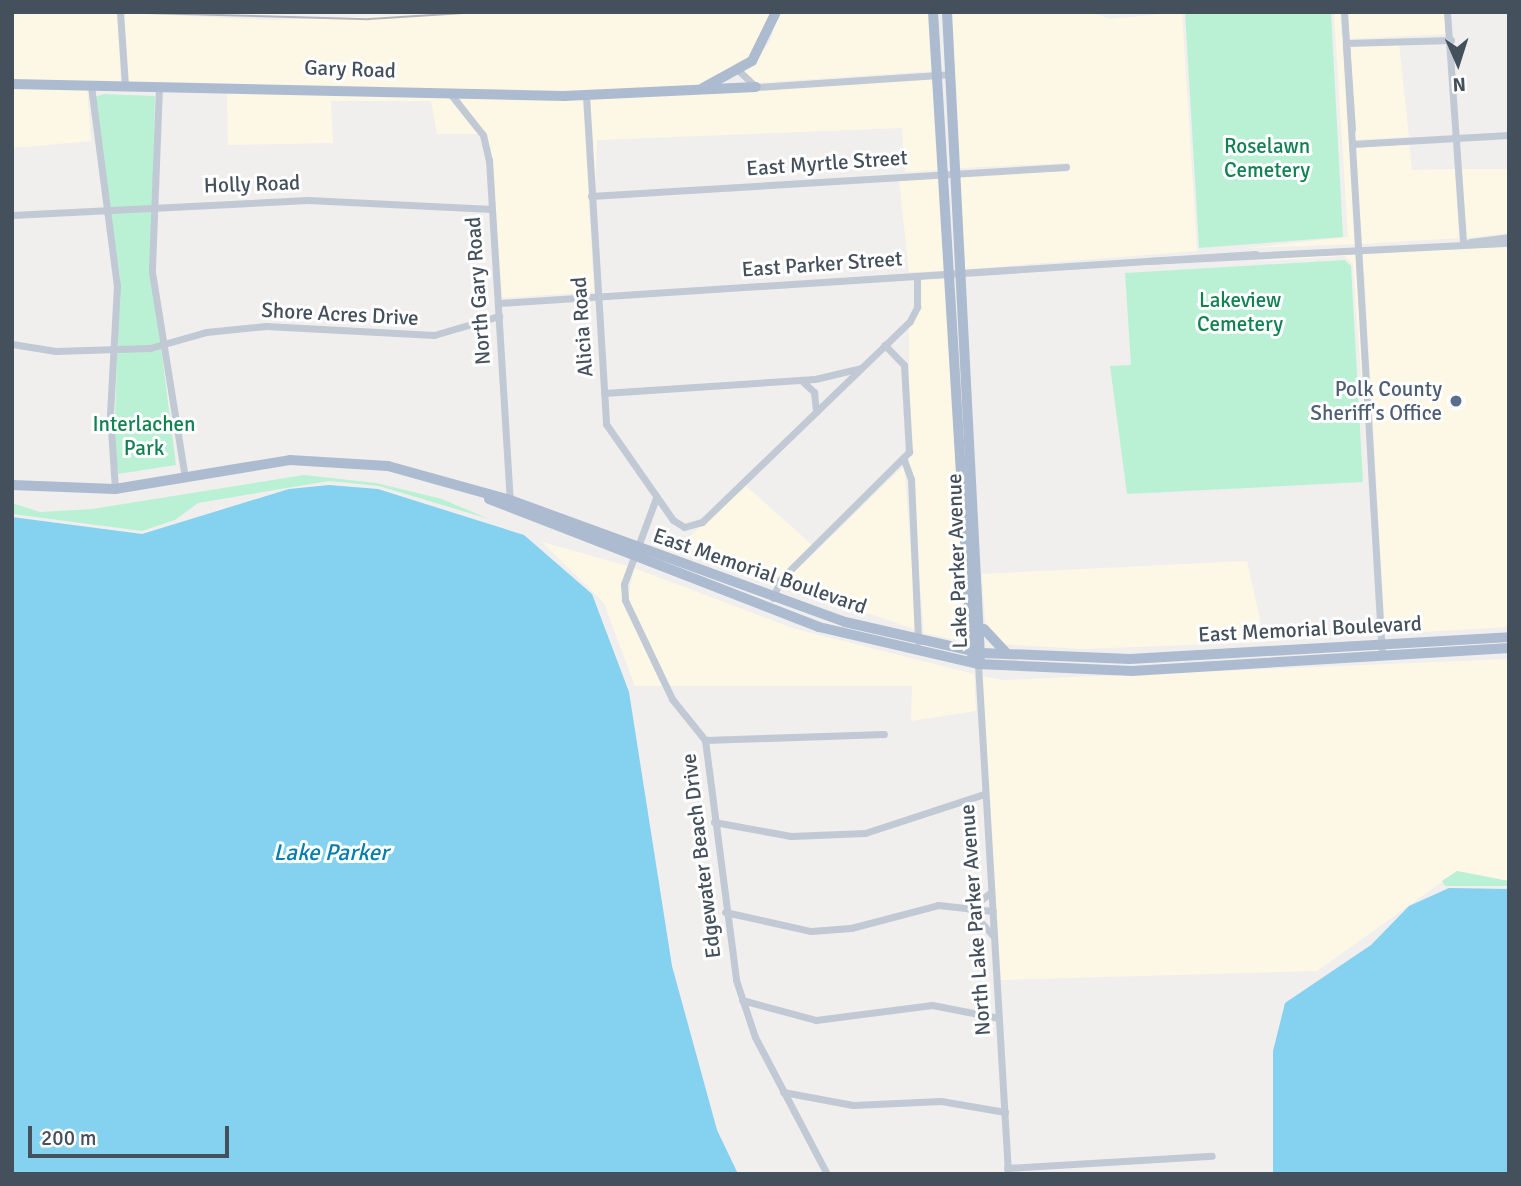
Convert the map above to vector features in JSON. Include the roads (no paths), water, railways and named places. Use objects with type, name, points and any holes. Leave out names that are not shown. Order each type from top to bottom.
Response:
[{"type":"main road","points":[[685,91],[713,86],[739,71],[767,40],[776,12]]},
{"type":"main road","name":"Lake Parker Avenue","points":[[933,12],[970,652],[978,664]]},
{"type":"main road","name":"Lake Parker Avenue","points":[[947,12],[982,621],[982,653],[978,664]]},
{"type":"main road","name":"Gary Road","points":[[12,84],[586,95],[685,91]]},
{"type":"main road","points":[[685,91],[756,87]]},
{"type":"main road","name":"East Memorial Boulevard","points":[[12,485],[115,489],[263,463],[341,460],[415,472],[485,497],[634,559],[844,634],[978,664],[1070,671],[1188,668],[1509,648]]},
{"type":"main road","name":"East Memorial Boulevard","points":[[485,497],[510,500],[773,597],[918,642],[970,652],[1013,656],[1215,654],[1509,636]]},
{"type":"main road","points":[[982,621],[990,642],[1013,656]]},
{"type":"main road","points":[[1188,668],[1215,654]]},
{"type":"street","points":[[120,12],[125,86]]},
{"type":"street","points":[[1344,12],[1382,656]]},
{"type":"street","points":[[1447,12],[1466,242]]},
{"type":"street","points":[[1346,43],[1451,40]]},
{"type":"street","points":[[739,71],[756,87],[950,74]]},
{"type":"street","points":[[91,86],[117,285],[115,489]]},
{"type":"street","points":[[159,86],[154,206],[161,345],[185,477]]},
{"type":"street","name":"North Gary Road","points":[[449,92],[483,135],[499,303],[510,500]]},
{"type":"street","name":"Alicia Road","points":[[586,95],[604,393],[610,433],[656,498],[673,520],[687,527],[702,522],[817,412]]},
{"type":"street","points":[[1352,144],[1509,135]]},
{"type":"street","name":"East Myrtle Street","points":[[592,196],[1066,167]]},
{"type":"street","name":"Holly Road","points":[[12,215],[154,206],[337,200],[492,209]]},
{"type":"street","name":"East Parker Street","points":[[499,303],[1466,242],[1509,237]]},
{"type":"street","name":"East Parker Street","points":[[1466,242],[1509,243]]},
{"type":"street","points":[[817,412],[914,314],[917,276]]},
{"type":"street","name":"Shore Acres Drive","points":[[12,344],[55,351],[115,350],[161,345],[206,332],[266,326],[435,335],[499,316]]},
{"type":"street","points":[[886,345],[904,368],[904,460],[911,480],[918,642]]},
{"type":"street","points":[[604,393],[801,380],[862,368]]},
{"type":"street","points":[[801,380],[814,392],[817,412]]},
{"type":"street","points":[[773,597],[780,580],[904,460]]},
{"type":"street","name":"Edgewater Beach Drive","points":[[656,498],[634,559],[625,600],[672,699],[705,740],[724,912],[742,1000],[783,1093],[827,1174]]},
{"type":"street","name":"North Lake Parker Avenue","points":[[978,664],[1008,1171]]},
{"type":"street","points":[[705,740],[884,734]]},
{"type":"street","points":[[714,822],[791,836],[856,834],[915,821],[984,794]]},
{"type":"street","points":[[968,909],[992,892]]},
{"type":"street","points":[[724,912],[780,928],[825,931],[926,907],[993,911]]},
{"type":"street","points":[[968,909],[995,939]]},
{"type":"street","points":[[742,1000],[816,1020],[932,1005],[999,1018]]},
{"type":"street","points":[[783,1093],[853,1105],[941,1101],[1005,1112]]},
{"type":"street","points":[[1008,1171],[1212,1156]]},
{"type":"water","name":"Lake Parker","points":[[329,485],[378,489],[524,535],[592,594],[629,692],[672,966],[717,1130],[738,1174],[12,1174],[12,517],[142,534],[289,489]]},
{"type":"water","points":[[1449,888],[1509,889],[1509,1174],[1273,1174],[1273,1051],[1285,1003],[1371,945],[1409,906]]},
{"type":"railway","points":[[111,12],[369,19],[480,12]]},
{"type":"place","name":"Polk County Sheriff's Office","points":[[1456,401]]},
{"type":"park label","name":"Roselawn Cemetery","points":[[1267,158]]},
{"type":"park label","name":"Lakeview Cemetery","points":[[1240,312]]},
{"type":"park label","name":"Interlachen Park","points":[[144,436]]}]
